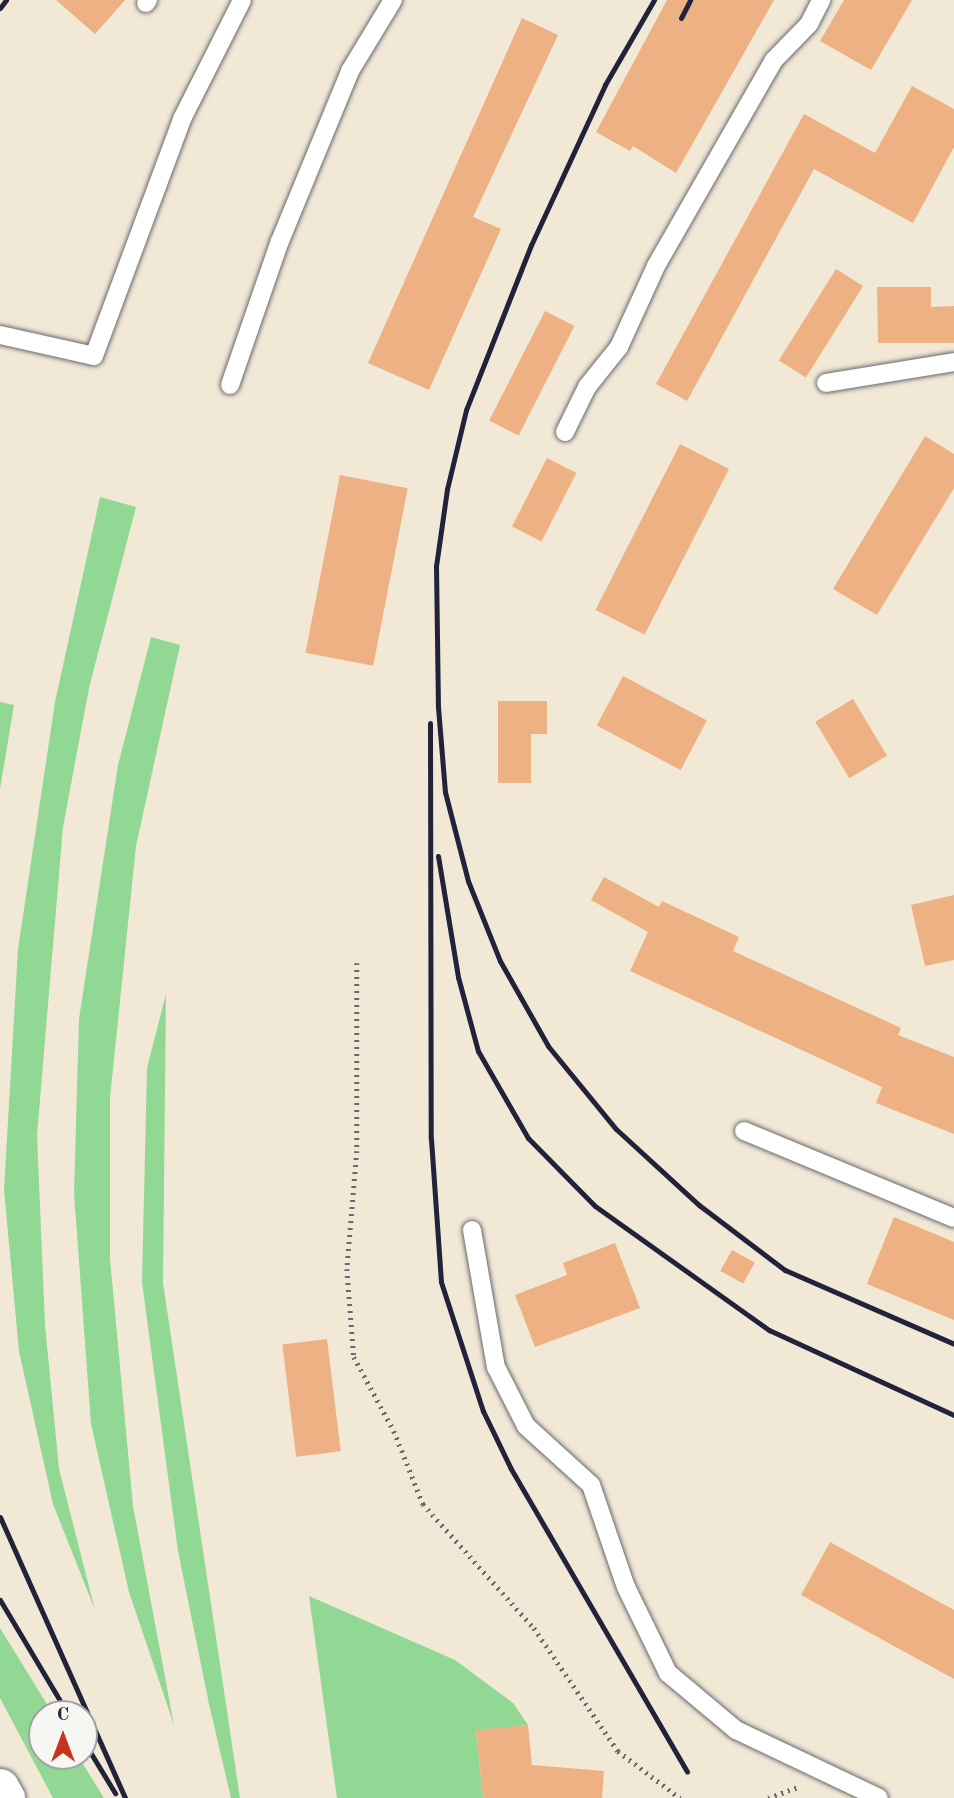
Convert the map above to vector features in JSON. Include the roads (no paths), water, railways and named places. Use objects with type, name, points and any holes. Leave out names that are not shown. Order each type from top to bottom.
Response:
[{"type":"street","points":[[0,1787],[6,1798]]},
{"type":"lane","points":[[0,335],[94,356],[182,119],[242,0]]},
{"type":"lane","points":[[230,385],[280,241],[350,71],[393,0]]},
{"type":"lane","points":[[565,432],[587,387],[619,347],[656,266],[774,60],[809,24],[821,0]]},
{"type":"lane","points":[[826,383],[954,362]]},
{"type":"lane","points":[[744,1131],[954,1217]]},
{"type":"lane","points":[[472,1230],[496,1367],[526,1426],[591,1485],[626,1587],[668,1673],[736,1730],[879,1798]]},
{"type":"railway","points":[[0,8],[6,0]]},
{"type":"railway","points":[[654,0],[605,85],[531,245],[466,410],[447,489],[436,566],[438,707],[445,792],[468,881],[500,961],[548,1046],[616,1129],[699,1205],[785,1270],[954,1344]]},
{"type":"railway","points":[[681,18],[690,0]]},
{"type":"railway","points":[[430,723],[431,1139],[441,1282],[483,1411],[511,1469],[687,1771]]},
{"type":"railway","points":[[438,856],[458,977],[478,1051],[528,1138],[595,1206],[769,1330],[954,1415]]},
{"type":"railway","points":[[0,1517],[125,1798]]},
{"type":"railway","points":[[0,1600],[60,1700]]},
{"type":"railway","points":[[98,1765],[115,1793]]}]
